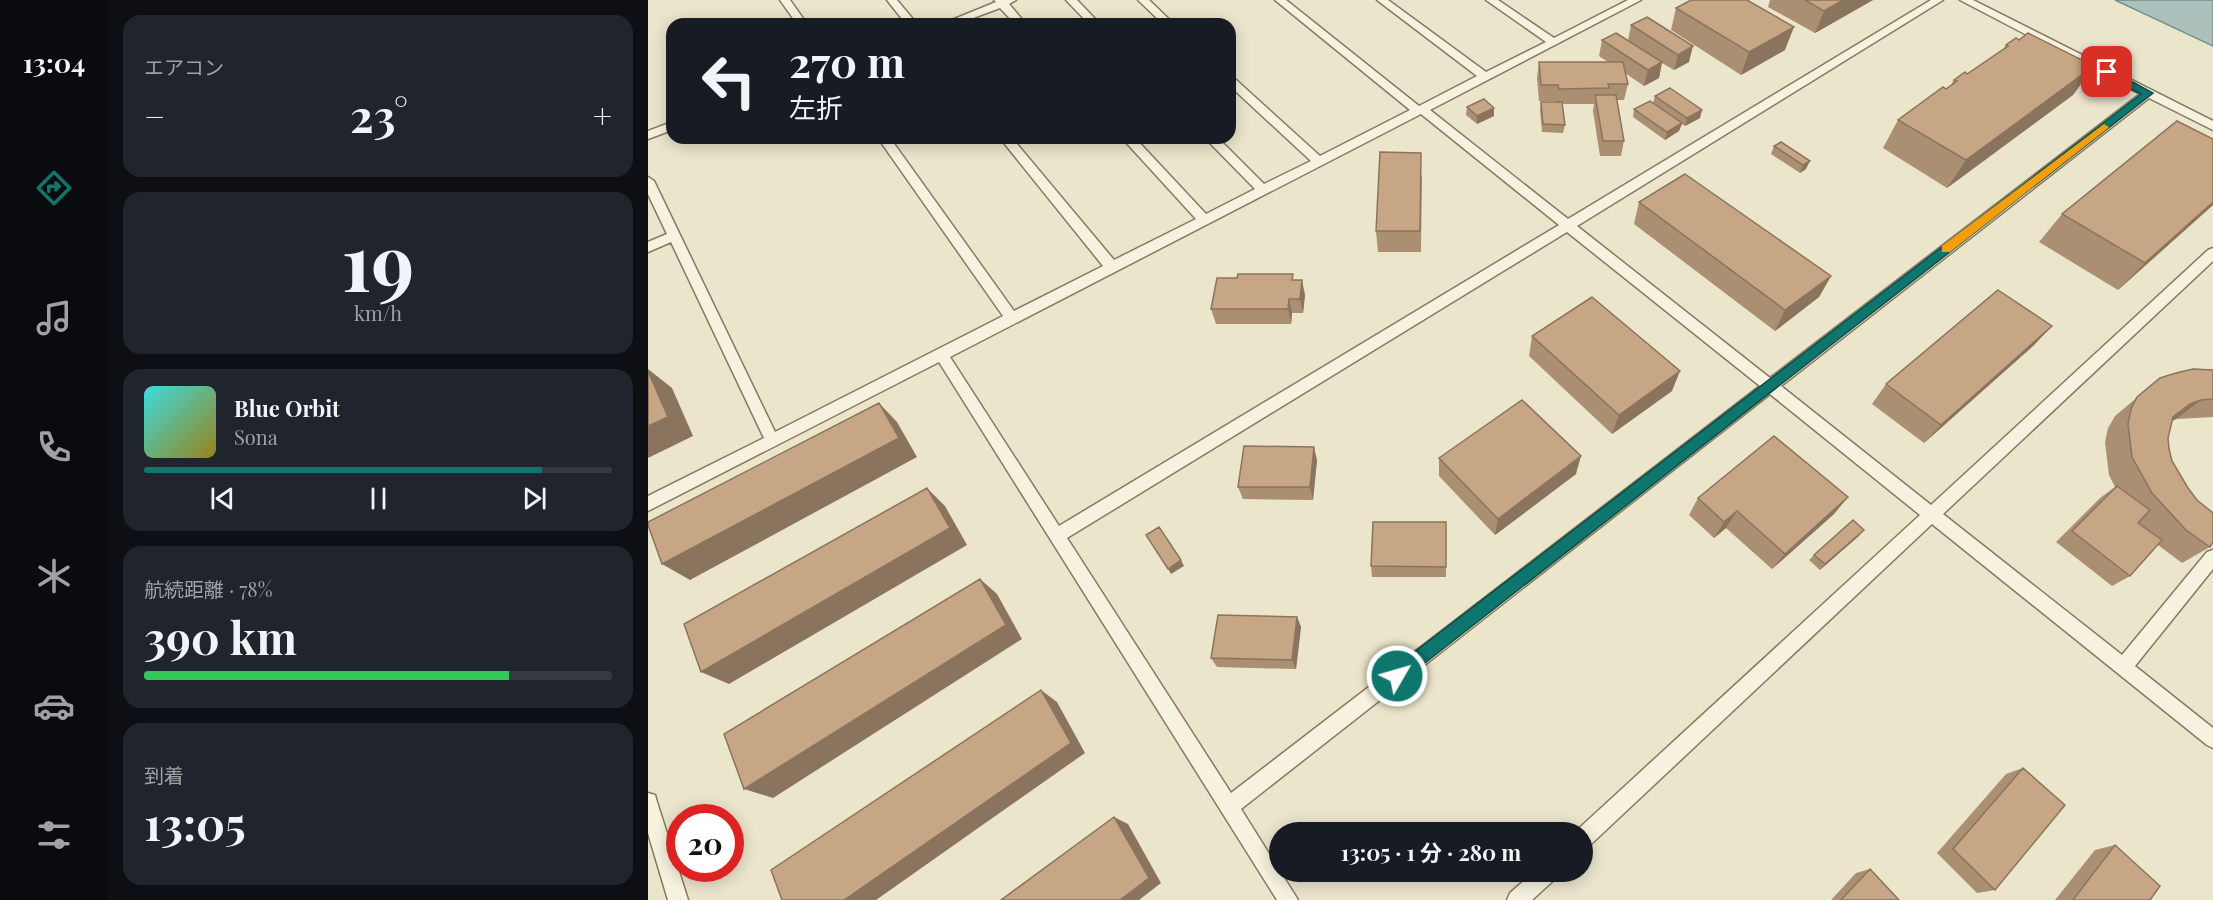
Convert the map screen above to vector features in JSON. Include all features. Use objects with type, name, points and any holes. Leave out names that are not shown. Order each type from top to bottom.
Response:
[{"type":"lane","points":[[785,0],[798,18]]},
{"type":"lane","points":[[892,0],[907,18]]},
{"type":"lane","points":[[1071,0],[1089,18]]},
{"type":"lane","points":[[1143,0],[1162,18]]},
{"type":"lane","points":[[1280,0],[2124,666],[2213,739]]},
{"type":"lane","points":[[1382,0],[1485,77]]},
{"type":"lane","points":[[1491,0],[1553,42]]},
{"type":"lane","points":[[648,504],[940,353],[1636,0]]},
{"type":"lane","points":[[1057,536],[1938,0]]},
{"type":"lane","points":[[1965,0],[2213,126]]},
{"type":"lane","points":[[962,18],[1004,1],[1017,18]]},
{"type":"lane","points":[[1236,86],[1318,162]]},
{"type":"lane","points":[[1229,806],[2148,93]]},
{"type":"lane","points":[[648,135],[666,128]]},
{"type":"lane","points":[[888,144],[1011,317]]},
{"type":"lane","points":[[1011,144],[1111,266]]},
{"type":"lane","points":[[1134,144],[1204,219]]},
{"type":"lane","points":[[1217,144],[1263,190]]},
{"type":"lane","points":[[648,182],[772,440]]},
{"type":"lane","points":[[648,247],[674,236]]},
{"type":"lane","points":[[1593,829],[2213,253]]},
{"type":"lane","points":[[940,353],[1288,900]]},
{"type":"lane","points":[[2124,666],[2213,557]]},
{"type":"lane","points":[[648,802],[678,900]]},
{"type":"lane","points":[[1517,900],[1537,882]]},
{"type":"water","points":[[2115,0],[2213,0],[2213,46]]},
{"type":"building","points":[[1691,0],[1747,0],[1794,27],[1749,52],[1676,8]]},
{"type":"building","points":[[1805,0],[1843,0],[1824,11]]},
{"type":"building","points":[[1647,17],[1693,46],[1678,55],[1631,25]]},
{"type":"building","points":[[1616,33],[1662,62],[1648,70],[1602,40]]},
{"type":"building","points":[[2028,33],[2094,66],[1966,160],[1898,120],[1943,87],[1946,89],[1965,72],[1967,74],[2016,38],[2019,40]]},
{"type":"building","points":[[1539,62],[1623,62],[1628,84],[1608,84],[1609,88],[1559,89],[1558,85],[1541,85]]},
{"type":"building","points":[[1670,88],[1702,110],[1687,118],[1655,96]]},
{"type":"building","points":[[1595,95],[1616,95],[1624,141],[1603,141]]},
{"type":"building","points":[[1484,99],[1494,108],[1477,116],[1467,107]]},
{"type":"building","points":[[1650,101],[1682,123],[1667,132],[1634,109]]},
{"type":"building","points":[[1541,102],[1562,102],[1565,125],[1543,124]]},
{"type":"building","points":[[2177,121],[2213,139],[2213,202],[2145,263],[2062,214]]},
{"type":"building","points":[[1781,142],[1810,161],[1803,165],[1774,146]]},
{"type":"building","points":[[1380,152],[1421,153],[1420,231],[1376,231]]},
{"type":"building","points":[[1685,174],[1831,276],[1785,310],[1639,202]]},
{"type":"building","points":[[1238,274],[1293,274],[1292,280],[1302,280],[1300,299],[1289,299],[1288,309],[1211,309],[1217,278],[1237,278]]},
{"type":"building","points":[[1998,290],[2052,326],[1941,425],[1886,384]]},
{"type":"building","points":[[1592,297],[1680,371],[1619,415],[1532,336]]},
{"type":"building","points":[[2193,369],[2213,370],[2213,399],[2190,404],[2173,417],[2168,438],[2169,449],[2172,461],[2188,488],[2197,500],[2213,513],[2213,542],[2210,547],[2186,530],[2152,493],[2132,457],[2128,424],[2131,409],[2137,397],[2160,378]]},
{"type":"building","points":[[648,371],[668,417],[648,426]]},
{"type":"building","points":[[1522,400],[1581,456],[1498,519],[1439,458]]},
{"type":"building","points":[[879,403],[899,438],[662,564],[648,522]]},
{"type":"building","points":[[1774,436],[1848,497],[1785,554],[1737,511],[1724,522],[1698,498]]},
{"type":"building","points":[[1244,446],[1314,447],[1310,487],[1238,487]]},
{"type":"building","points":[[2117,486],[2150,510],[2138,523],[2162,540],[2130,576],[2072,531]]},
{"type":"building","points":[[927,488],[950,528],[701,672],[684,624]]},
{"type":"building","points":[[1853,520],[1864,530],[1825,564],[1814,555]]},
{"type":"building","points":[[1373,522],[1446,522],[1446,567],[1371,566]]},
{"type":"building","points":[[1159,527],[1181,560],[1168,569],[1146,535]]},
{"type":"building","points":[[980,579],[1006,625],[744,789],[724,734]]},
{"type":"building","points":[[1218,615],[1297,617],[1292,660],[1211,658]]},
{"type":"building","points":[[1041,690],[1071,743],[844,900],[782,900],[771,870]]},
{"type":"building","points":[[2023,768],[2065,805],[1995,890],[1953,849]]},
{"type":"building","points":[[1114,817],[1149,878],[1120,900],[1001,900]]},
{"type":"building","points":[[2115,845],[2160,886],[2150,900],[2073,900]]},
{"type":"building","points":[[1870,869],[1899,900],[1841,900]]},
{"type":"slow traffic","points":[[1946,249],[2104,127]]},
{"type":"route","points":[[1397,676],[2148,93],[2107,72]]}]
